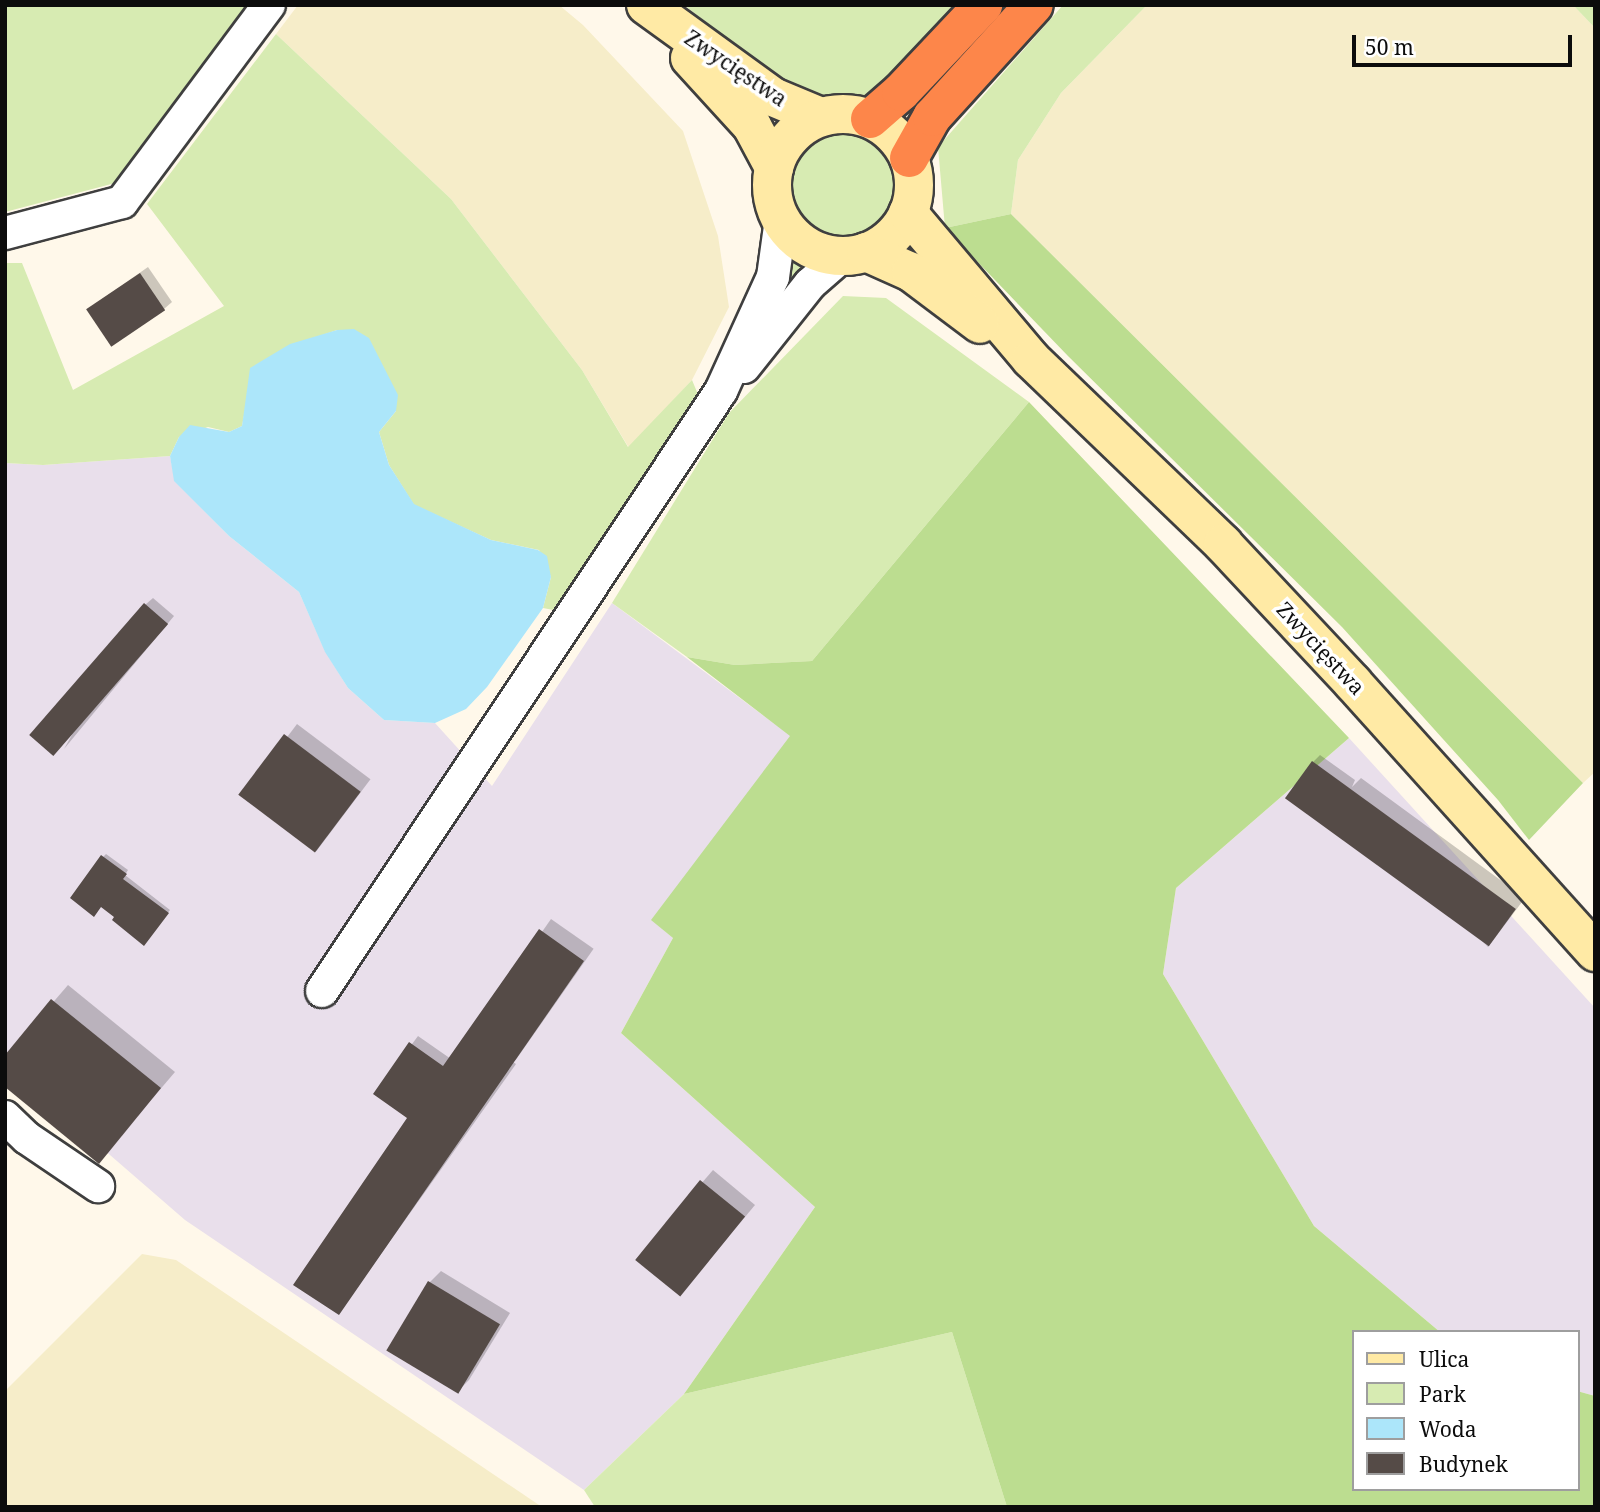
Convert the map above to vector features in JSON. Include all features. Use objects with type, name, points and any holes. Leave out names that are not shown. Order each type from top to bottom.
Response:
[{"type":"highway","points":[[870,119],[901,92],[983,5]]},
{"type":"highway","points":[[909,158],[932,117],[1034,5]]},
{"type":"main road","name":"Zwycięstwa","points":[[650,9],[779,101],[821,117]]},
{"type":"main road","name":"Zwycięstwa","points":[[650,9],[752,126],[774,167]]},
{"type":"main road","points":[[846,114],[870,119],[896,138],[909,158],[914,190],[908,213],[891,237],[854,254],[821,253],[802,243],[781,219],[772,194],[774,167],[782,148],[795,132],[821,117],[846,114]]},
{"type":"main road","name":"Zwycięstwa","points":[[908,213],[1031,359],[1223,544],[1353,683],[1595,952]]},
{"type":"main road","name":"Zwycięstwa","points":[[854,254],[911,272],[1031,359]]},
{"type":"street","points":[[5,233],[122,202],[269,5]]},
{"type":"street","points":[[322,991],[721,391],[773,277],[781,219]]},
{"type":"street","points":[[721,391],[759,352],[810,284],[854,254]]},
{"type":"street","points":[[5,1117],[27,1138],[98,1186]]},
{"type":"shaded area","points":[[298,5],[559,5],[583,25],[683,131],[718,236],[729,307],[692,380],[629,448],[582,370],[451,199],[276,34]]},
{"type":"shaded area","points":[[1147,5],[1573,5],[1595,28],[1595,772],[1583,783],[1011,214],[1018,160],[1061,93]]},
{"type":"shaded area","points":[[170,456],[175,481],[229,536],[299,592],[325,651],[348,688],[384,720],[435,723],[492,786],[612,603],[791,736],[652,920],[673,938],[621,1033],[815,1207],[684,1394],[584,1490],[185,1220],[5,1064],[5,463],[43,465]]},
{"type":"shaded area","points":[[1349,738],[1595,1008],[1595,1396],[1579,1392],[1579,1330],[1438,1330],[1314,1226],[1163,974],[1176,888]]},
{"type":"shaded area","points":[[142,1254],[176,1260],[542,1507],[5,1507],[5,1391]]},
{"type":"green space","points":[[5,5],[248,5],[119,182],[5,212]]},
{"type":"green space","points":[[684,5],[960,5],[878,94],[805,100]]},
{"type":"green space","points":[[1063,5],[1147,5],[1061,93],[1018,160],[1011,214],[945,228],[938,147]]},
{"type":"green space","points":[[1573,5],[1595,5],[1595,28]]},
{"type":"green space","points":[[276,34],[451,199],[582,370],[628,447],[692,380],[702,404],[564,612],[543,608],[551,577],[539,550],[491,540],[414,505],[389,465],[379,432],[396,411],[337,330],[317,337],[247,400],[242,426],[229,432],[208,427],[179,437],[170,456],[43,465],[5,463],[5,263],[22,263],[73,390],[224,306],[147,204]]},
{"type":"green space","points":[[842,133],[862,137],[879,148],[890,165],[894,185],[890,205],[879,222],[862,233],[842,237],[822,233],[805,222],[794,205],[790,185],[794,165],[805,148],[822,137]]},
{"type":"green space","points":[[1011,214],[1583,783],[1529,840],[1498,800],[1342,627],[1068,356],[945,228]]},
{"type":"green space","points":[[789,258],[809,268],[787,299],[777,293]]},
{"type":"green space","points":[[843,296],[886,298],[1029,402],[812,661],[735,665],[687,657],[612,603],[729,413]]},
{"type":"green space","points":[[1029,402],[1349,738],[1176,888],[1163,974],[1314,1226],[1438,1330],[1352,1330],[1352,1491],[1579,1491],[1579,1392],[1595,1396],[1595,1507],[1007,1507],[952,1332],[684,1394],[815,1207],[621,1033],[673,938],[651,920],[790,736],[687,657],[735,665],[812,661]]},
{"type":"green space","points":[[952,1332],[1007,1507],[595,1507],[584,1490],[684,1394]]},
{"type":"water","points":[[354,329],[369,338],[398,395],[396,411],[379,432],[389,465],[414,504],[491,540],[538,550],[547,556],[551,577],[543,608],[487,687],[466,709],[435,723],[384,720],[348,688],[325,652],[299,592],[229,536],[174,481],[170,456],[179,437],[190,425],[229,432],[242,426],[250,368],[290,344],[337,330]]},
{"type":"building","points":[[140,273],[165,310],[111,347],[86,309]]},
{"type":"building","points":[[144,603],[168,624],[53,756],[29,735]]},
{"type":"building","points":[[284,734],[361,792],[315,852],[238,795]]},
{"type":"building","points":[[1312,761],[1516,909],[1489,946],[1285,798]]},
{"type":"building","points":[[101,855],[127,874],[123,879],[169,913],[144,946],[112,920],[114,917],[101,907],[94,917],[70,898]]},
{"type":"building","points":[[539,929],[584,961],[339,1315],[293,1285],[407,1118],[373,1094],[409,1042],[443,1066]]},
{"type":"building","points":[[51,999],[161,1088],[99,1164],[5,1087],[5,1055]]},
{"type":"building","points":[[700,1180],[745,1217],[680,1297],[635,1260]]},
{"type":"building","points":[[428,1281],[500,1324],[458,1394],[386,1350]]}]
